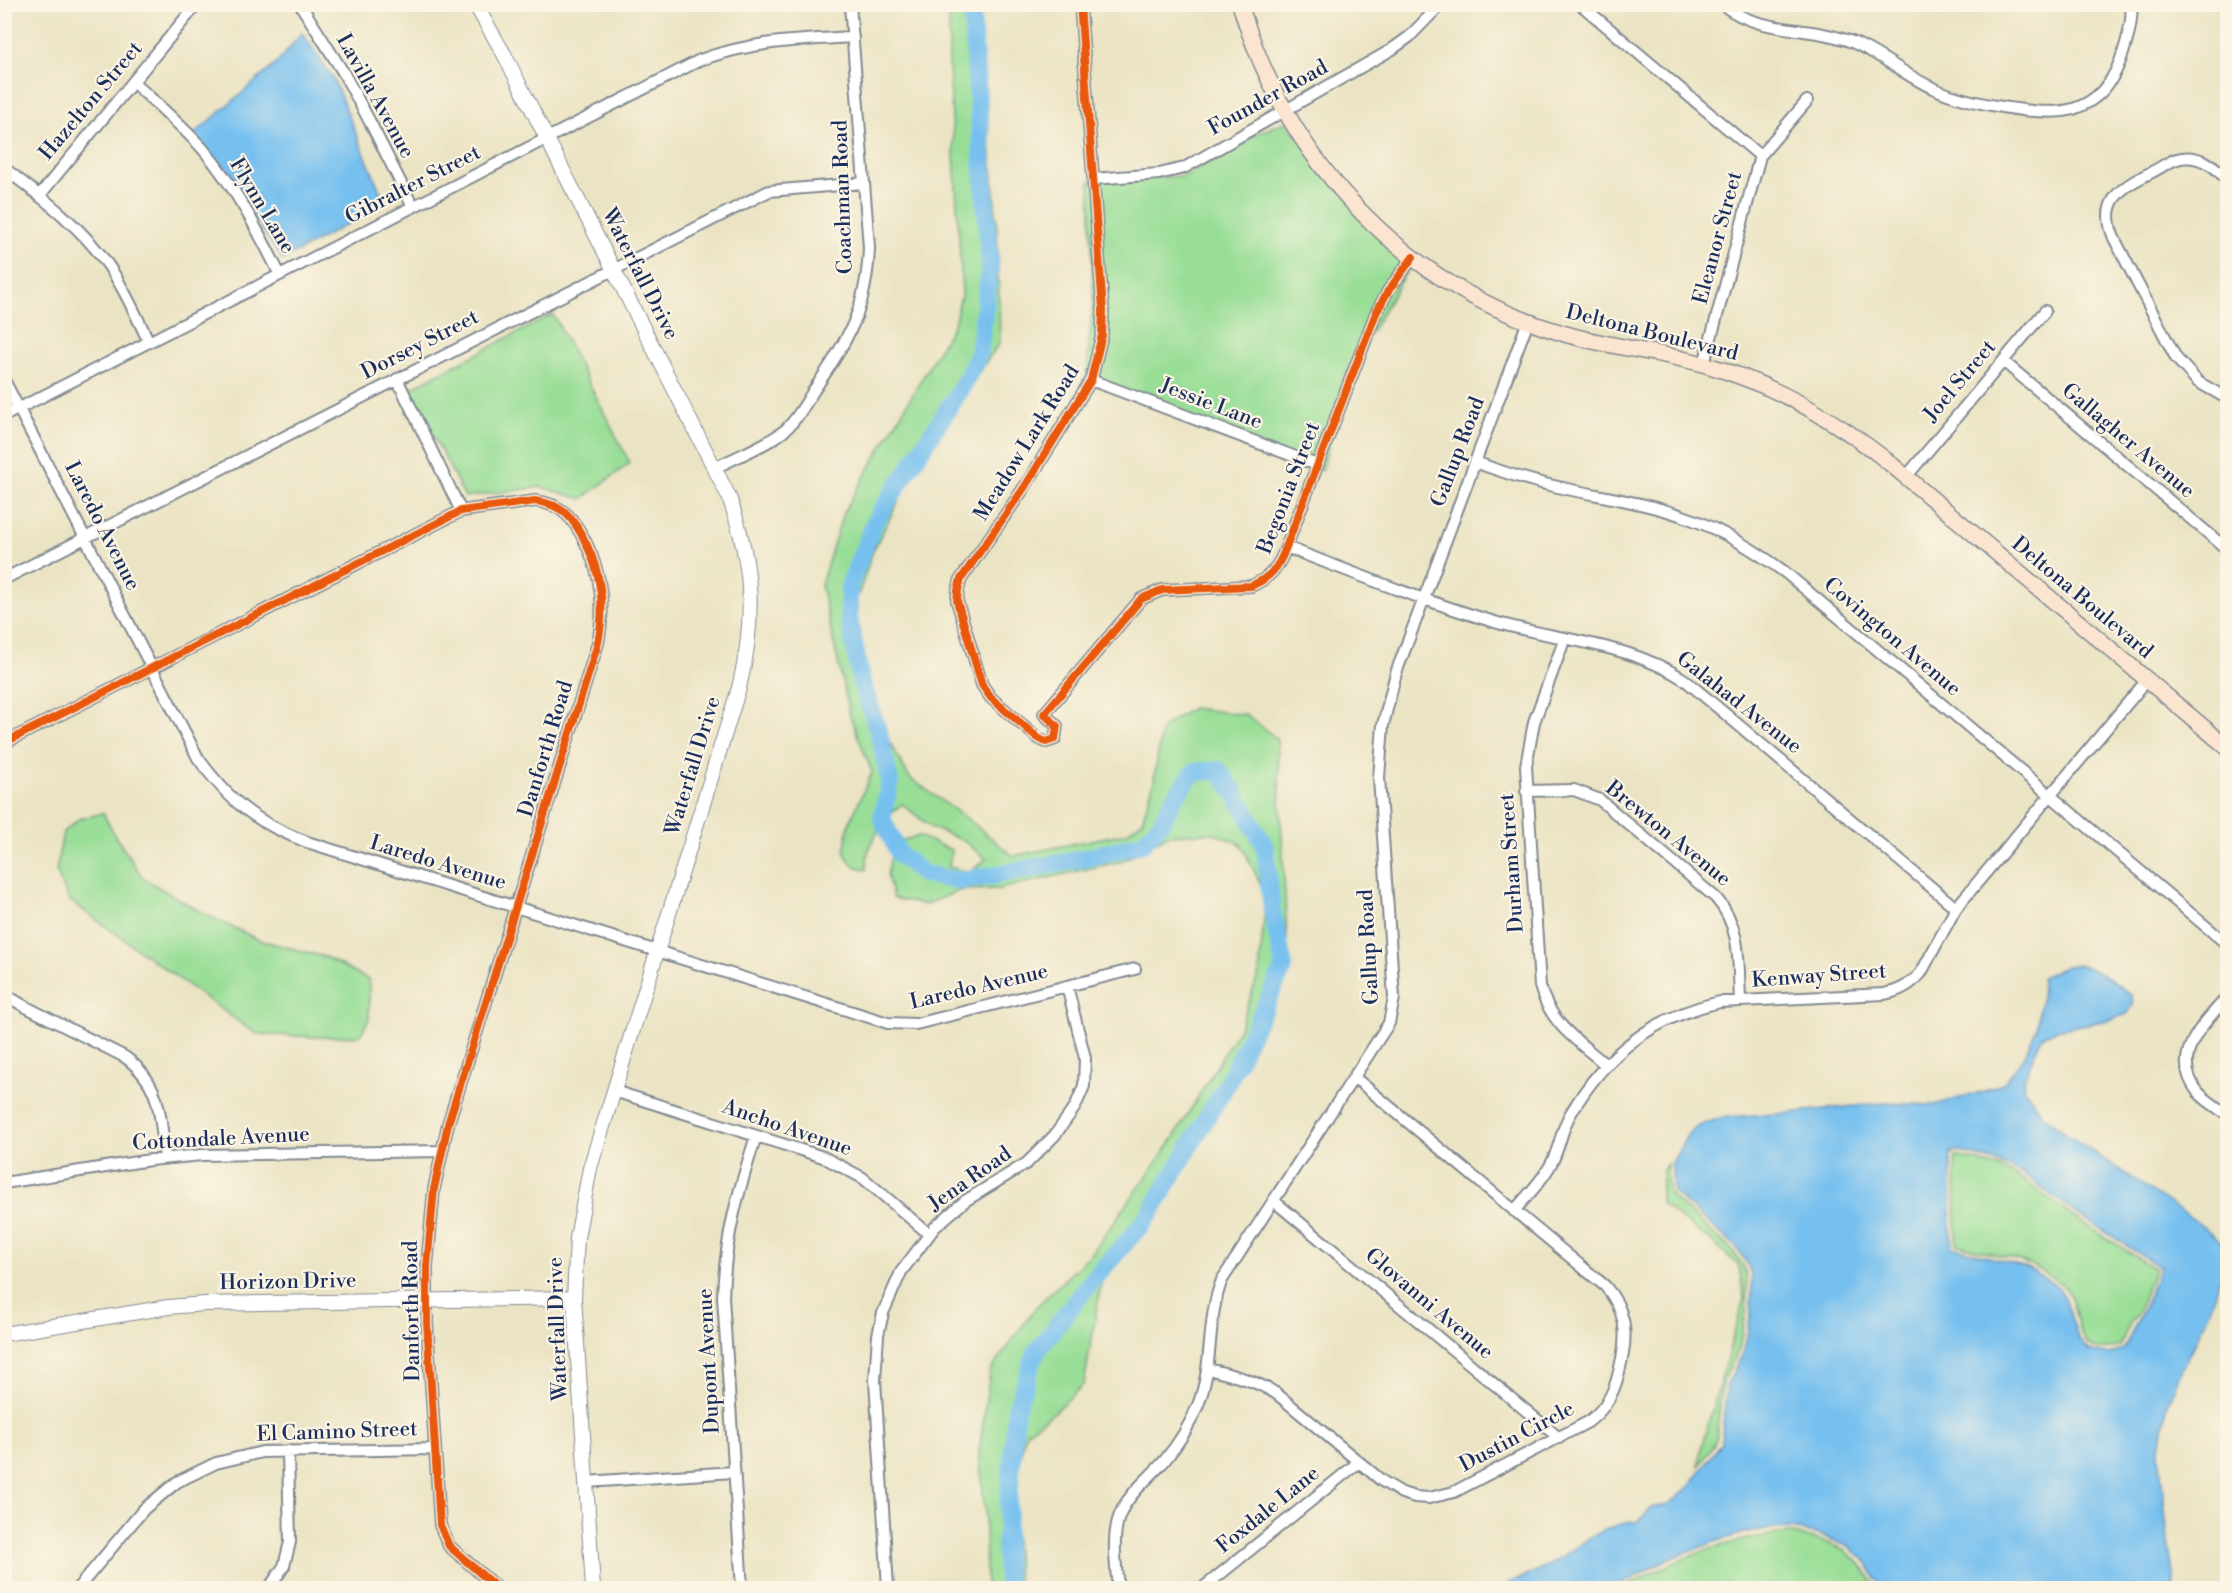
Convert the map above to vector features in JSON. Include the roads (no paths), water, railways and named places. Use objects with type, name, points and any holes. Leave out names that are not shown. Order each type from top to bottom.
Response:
[{"type":"main road","name":"Deltona Boulevard","points":[[1240,4],[1262,66],[1284,111],[1321,166],[1368,219],[1413,257],[1468,293],[1528,321],[1596,343],[1704,364],[1768,387],[1858,438],[2228,748]]},
{"type":"street","name":"Hazelton Street","points":[[39,196],[196,4]]},
{"type":"street","name":"Lavilla Avenue","points":[[300,4],[343,72],[413,207]]},
{"type":"street","name":"Waterfall Drive","points":[[476,4],[504,54],[729,497],[746,554],[750,590],[750,633],[740,688],[590,1168],[582,1204],[577,1238],[574,1298],[593,1588]]},
{"type":"street","name":"Coachman Road","points":[[715,468],[785,430],[795,420],[847,339],[859,311],[868,269],[869,247],[850,4]]},
{"type":"street","name":"Meadow Lark Road","points":[[1055,739],[1046,742],[1038,738],[992,698],[982,685],[957,601],[961,579],[1024,488],[1091,380],[1100,346],[1103,310],[1080,4]]},
{"type":"street","name":"Founder Road","points":[[1093,179],[1159,174],[1184,168],[1391,50],[1418,29],[1441,4]]},
{"type":"street","name":"Eleanor Street","points":[[1580,4],[1760,156]]},
{"type":"street","points":[[1722,4],[1755,23],[1811,31],[1851,41],[1870,50],[1919,81],[1957,97],[2049,112],[2075,109],[2088,103],[2109,84],[2117,69],[2132,22],[2131,4]]},
{"type":"street","name":"Gibralter Street","points":[[4,416],[678,71],[727,51],[773,42],[853,37]]},
{"type":"street","name":"Flynn Lane","points":[[132,82],[180,124],[223,174],[258,230],[279,275]]},
{"type":"street","name":"Eleanor Street","points":[[1704,364],[1760,156],[1807,100]]},
{"type":"street","points":[[2228,183],[2218,170],[2208,163],[2198,159],[2178,159],[2125,185],[2112,200],[2108,219],[2114,238],[2176,358],[2198,382],[2228,399]]},
{"type":"street","points":[[4,168],[73,224],[108,264],[121,285],[148,342]]},
{"type":"street","name":"Dorsey Street","points":[[4,579],[769,191],[864,183]]},
{"type":"street","name":"Begonia Street","points":[[1055,739],[1057,726],[1044,714],[1141,599],[1162,590],[1251,586],[1270,575],[1281,562],[1376,313],[1388,291],[1413,257]]},
{"type":"street","name":"Joel Street","points":[[1906,477],[2045,311]]},
{"type":"street","name":"Gallup Road","points":[[1118,1588],[1115,1535],[1122,1511],[1137,1487],[1165,1460],[1183,1435],[1198,1404],[1208,1369],[1217,1293],[1222,1280],[1384,1034],[1392,1010],[1394,998],[1380,802],[1380,753],[1383,725],[1393,682],[1528,321]]},
{"type":"street","name":"Gallagher Avenue","points":[[2003,361],[2228,550]]},
{"type":"street","points":[[397,379],[461,511]]},
{"type":"street","name":"Laredo Avenue","points":[[4,380],[198,758],[212,777],[243,810],[264,823],[307,842],[888,1023],[916,1024],[1135,969]]},
{"type":"street","name":"Jessie Lane","points":[[1091,380],[1317,465]]},
{"type":"street","name":"Covington Avenue","points":[[1475,462],[1546,484],[1663,510],[1698,522],[1737,540],[1786,573],[2228,945]]},
{"type":"street","name":"Danforth Road","points":[[4,743],[461,511],[535,501],[557,506],[567,512],[578,526],[593,557],[602,593],[602,618],[598,643],[441,1151],[429,1230],[427,1300],[440,1525],[444,1536],[455,1552],[497,1588]]},
{"type":"street","name":"Galahad Avenue","points":[[1286,547],[1423,599],[1507,625],[1629,652],[1648,659],[1685,680],[1956,908]]},
{"type":"street","name":"Durham Street","points":[[1565,638],[1534,722],[1526,766],[1540,986],[1543,1000],[1558,1024],[1606,1065]]},
{"type":"street","name":"Kenway Street","points":[[1514,1211],[1552,1164],[1563,1127],[1571,1112],[1606,1065],[1624,1047],[1659,1023],[1698,1007],[1740,1000],[1884,994],[1904,988],[1921,974],[1956,908],[2148,680]]},
{"type":"street","name":"Brewton Avenue","points":[[1526,791],[1574,790],[1600,800],[1716,897],[1730,916],[1735,929],[1740,1000]]},
{"type":"street","name":"Jena Road","points":[[888,1588],[875,1380],[876,1347],[883,1313],[901,1272],[929,1234],[965,1201],[1027,1163],[1055,1135],[1075,1107],[1084,1086],[1085,1058],[1067,986]]},
{"type":"street","points":[[4,994],[137,1065],[146,1076],[158,1101],[165,1158]]},
{"type":"street","points":[[2228,996],[2195,1035],[2190,1045],[2187,1062],[2192,1084],[2199,1093],[2228,1114]]},
{"type":"street","name":"Dustin Circle","points":[[1208,1369],[1248,1379],[1270,1390],[1382,1481],[1402,1493],[1429,1498],[1454,1492],[1559,1438],[1597,1415],[1612,1395],[1626,1345],[1623,1317],[1618,1304],[1605,1286],[1355,1078]]},
{"type":"street","name":"Ancho Avenue","points":[[614,1091],[823,1157],[844,1166],[881,1192],[929,1234]]},
{"type":"street","name":"Dupont Avenue","points":[[742,1588],[723,1297],[724,1268],[733,1210],[756,1136]]},
{"type":"street","name":"Cottondale Avenue","points":[[4,1183],[165,1158],[202,1155],[441,1151]]},
{"type":"street","name":"Glovanni Avenue","points":[[1274,1201],[1559,1438]]},
{"type":"street","name":"Horizon Drive","points":[[4,1334],[168,1307],[205,1304],[574,1298]]},
{"type":"street","name":"El Camino Street","points":[[78,1588],[144,1509],[177,1482],[216,1463],[238,1456],[288,1451],[435,1449]]},
{"type":"street","points":[[269,1588],[284,1566],[290,1542],[288,1451]]},
{"type":"street","name":"Foxdale Lane","points":[[1203,1588],[1359,1462]]},
{"type":"street","points":[[586,1482],[734,1472]]},
{"type":"water","points":[[302,33],[333,78],[385,203],[283,260],[255,218],[193,135],[277,63]]},
{"type":"water","points":[[2082,965],[2102,975],[2132,996],[2133,1005],[2127,1014],[2056,1030],[2042,1036],[2024,1079],[2025,1090],[2043,1115],[2065,1133],[2190,1217],[2214,1235],[2227,1252],[2225,1266],[2203,1326],[2183,1366],[2167,1406],[2159,1453],[2175,1588],[1881,1588],[1866,1561],[1847,1546],[1821,1535],[1787,1528],[1751,1531],[1714,1542],[1664,1561],[1614,1588],[1497,1588],[1545,1567],[1593,1536],[1615,1526],[1638,1522],[1651,1508],[1668,1505],[1689,1487],[1721,1443],[1727,1385],[1744,1351],[1751,1314],[1752,1278],[1747,1263],[1736,1247],[1673,1192],[1672,1163],[1688,1134],[1694,1128],[1723,1117],[1778,1114],[1883,1103],[1934,1105],[1985,1091],[2005,1082],[2025,1055],[2036,1029],[2042,977],[2066,966]],"holes":[[[1958,1151],[1999,1163],[2024,1175],[2076,1213],[2160,1267],[2123,1350],[2109,1355],[2088,1350],[2078,1339],[2067,1304],[2059,1288],[2033,1271],[1952,1247],[1952,1152]]]},
{"type":"waterway","points":[[971,4],[990,266],[979,354],[961,389],[875,521],[849,586],[849,619],[861,680],[879,733],[890,782],[882,818],[899,854],[923,874],[959,881],[1082,859],[1143,843],[1160,824],[1175,797],[1194,772],[1218,770],[1234,791],[1265,847],[1272,910],[1284,967],[1227,1084],[1148,1217],[1085,1289],[1036,1352],[1016,1409],[1005,1549],[1008,1588]]}]
